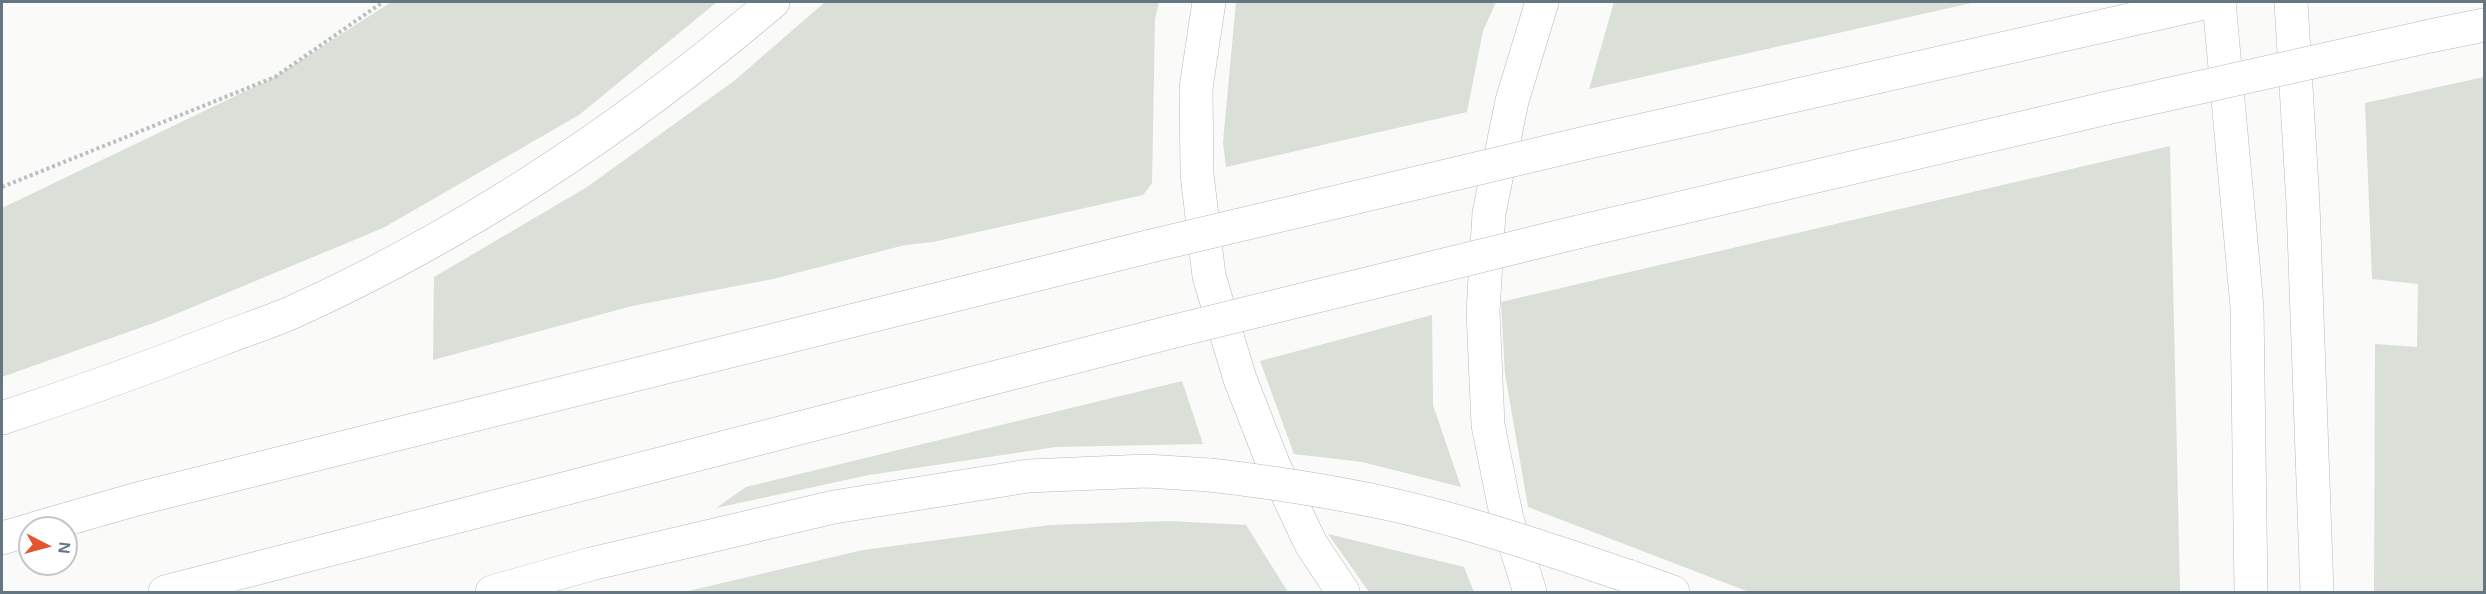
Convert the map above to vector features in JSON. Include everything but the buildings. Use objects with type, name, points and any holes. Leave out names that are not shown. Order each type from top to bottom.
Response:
[{"type":"highway","points":[[2,418],[123,378],[295,311],[437,240],[578,152],[712,54],[773,2]]},
{"type":"highway","points":[[1209,2],[1196,88],[1197,174],[1209,276],[1240,380],[1274,466],[1311,544],[1343,592]]},
{"type":"highway","points":[[1530,592],[1507,519],[1488,425],[1483,311],[1489,213],[1512,101],[1542,2]]},
{"type":"highway","points":[[77,516],[136,499],[1151,246],[1585,143],[2209,2]]},
{"type":"highway","points":[[2219,2],[2247,307],[2251,592]]},
{"type":"highway","points":[[2291,2],[2303,204],[2317,592]]},
{"type":"highway","points":[[165,592],[1171,332],[1578,232],[2107,108],[2484,25]]},
{"type":"highway","points":[[492,592],[591,564],[834,507],[1028,476],[1146,471],[1210,475],[1302,487],[1390,504],[1539,546],[1673,592]]},
{"type":"highway","points":[[2,538],[18,533]]},
{"type":"path","points":[[2,187],[275,77],[383,2]]},
{"type":"shaded area","points":[[391,2],[717,2],[579,115],[383,228],[159,321],[2,377],[2,208],[275,77]]},
{"type":"shaded area","points":[[825,2],[1159,2],[1155,19],[1152,183],[1143,195],[933,242],[905,245],[773,279],[632,306],[433,360],[434,277],[587,187],[734,81]]},
{"type":"shaded area","points":[[1236,2],[1496,2],[1483,31],[1467,112],[1226,167],[1223,142]]},
{"type":"shaded area","points":[[1614,2],[1976,2],[1589,89]]},
{"type":"shaded area","points":[[2484,77],[2484,592],[2374,592],[2375,344],[2417,347],[2418,284],[2372,279],[2365,103]]},
{"type":"shaded area","points":[[2170,146],[2180,592],[1749,592],[1528,507],[1505,374],[1501,302]]},
{"type":"shaded area","points":[[1432,315],[1433,405],[1461,487],[1362,462],[1294,454],[1260,361]]},
{"type":"shaded area","points":[[1182,381],[1203,444],[1056,447],[869,475],[716,508],[746,487]]},
{"type":"shaded area","points":[[1170,521],[1246,525],[1288,592],[684,592],[863,550],[1050,525]]},
{"type":"shaded area","points":[[1328,534],[1464,567],[1474,592],[1369,592]]}]
